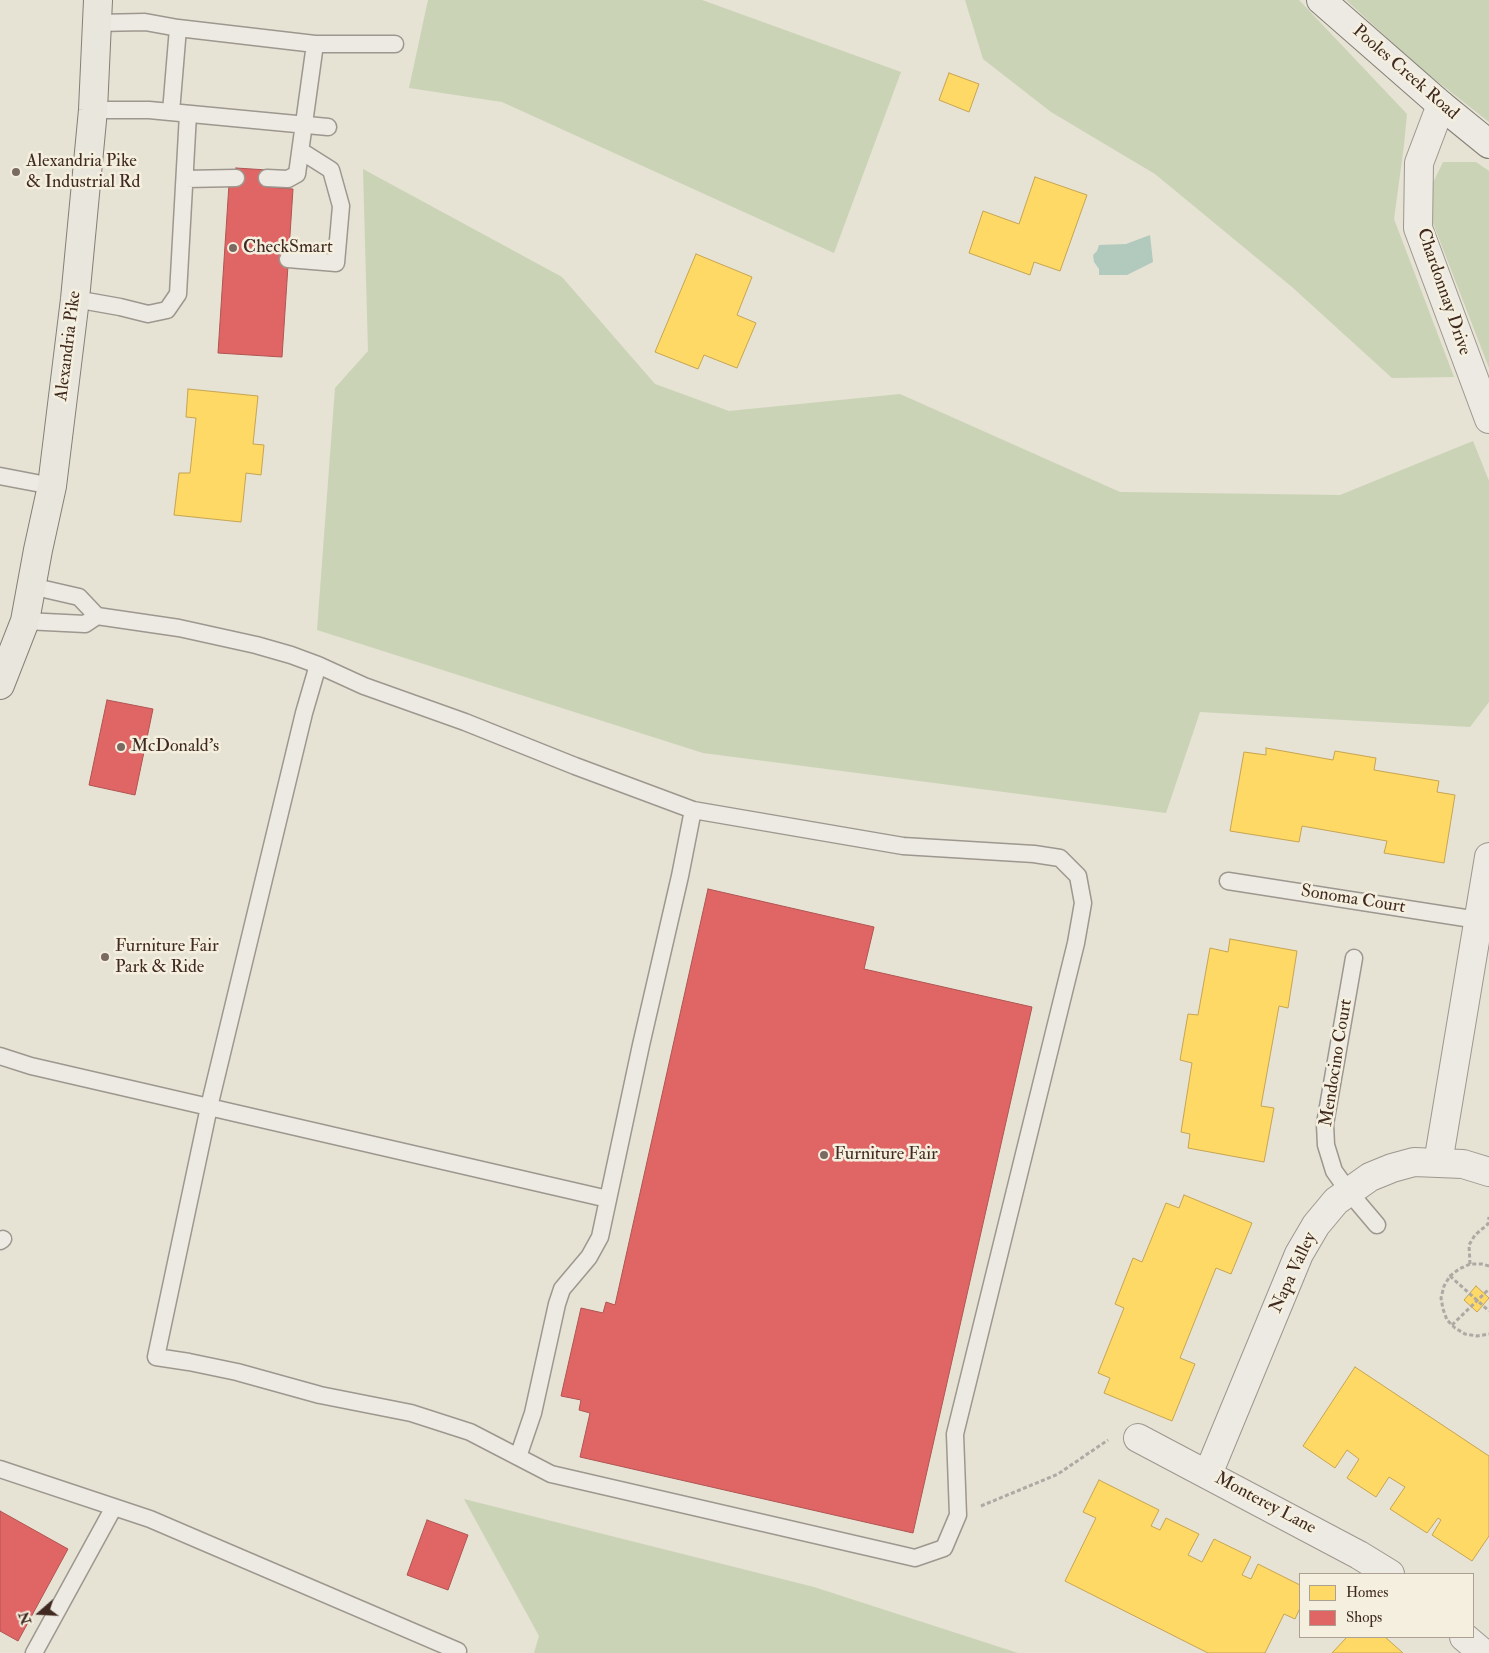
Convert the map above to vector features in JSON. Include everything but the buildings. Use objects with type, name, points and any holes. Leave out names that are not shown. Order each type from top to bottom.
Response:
[{"type":"highway","name":"Alexandria Pike","points":[[0,685],[25,621],[52,486],[75,299],[93,110],[97,12]]},
{"type":"street","name":"Pooles Creek Road","points":[[1321,0],[1442,106],[1489,144]]},
{"type":"street","name":"Chardonnay Drive","points":[[1442,106],[1419,163],[1418,228],[1489,419]]},
{"type":"street","points":[[1438,1163],[1489,857]]},
{"type":"street","name":"Napa Valley","points":[[1208,1474],[1299,1254],[1316,1225],[1336,1201],[1370,1177],[1414,1162],[1464,1164],[1489,1172]]},
{"type":"street","name":"Monterey Lane","points":[[1138,1438],[1208,1474],[1388,1573]]},
{"type":"street","points":[[1465,1638],[1483,1653]]},
{"type":"lane","points":[[97,12],[178,28],[315,44],[395,44]]},
{"type":"lane","points":[[171,112],[178,28]]},
{"type":"lane","points":[[266,178],[288,178],[297,174],[315,44]]},
{"type":"lane","points":[[93,110],[150,110],[328,127]]},
{"type":"lane","points":[[75,299],[120,306],[148,314],[167,310],[178,294],[188,114]]},
{"type":"lane","points":[[288,259],[336,263],[341,206],[331,170],[300,151]]},
{"type":"lane","points":[[185,180],[236,178]]},
{"type":"lane","points":[[0,476],[52,486]]},
{"type":"lane","points":[[31,586],[78,597],[97,616],[179,628],[256,645],[318,665],[364,686],[465,722],[693,810],[903,846],[1034,854],[1060,858],[1078,876],[1083,903],[1076,943],[955,1434],[958,1515],[944,1548],[915,1558],[551,1474],[470,1432],[411,1413],[320,1395],[227,1370],[156,1357],[209,1107],[304,713],[318,665]]},
{"type":"lane","points":[[25,621],[85,624],[97,616]]},
{"type":"lane","points":[[518,1457],[533,1413],[562,1289],[589,1257],[600,1237],[693,810]]},
{"type":"lane","name":"Sonoma Court","points":[[1228,880],[1478,920]]},
{"type":"lane","name":"Mendocino Court","points":[[1354,958],[1325,1124],[1326,1145],[1334,1171],[1348,1192],[1377,1225]]},
{"type":"lane","points":[[0,1056],[31,1066],[608,1198]]},
{"type":"lane","points":[[0,1469],[150,1519],[458,1651],[457,1653]]},
{"type":"lane","points":[[34,1653],[114,1507]]},
{"type":"path","points":[[1470,1264],[1469,1245],[1475,1235],[1488,1224],[1489,1217]]},
{"type":"path","points":[[1489,1266],[1470,1264],[1459,1269],[1450,1276],[1444,1286],[1441,1298],[1447,1320],[1452,1325],[1465,1334],[1477,1336],[1489,1334]]},
{"type":"path","points":[[1450,1276],[1489,1310]]},
{"type":"path","points":[[1452,1325],[1489,1289]]},
{"type":"path","points":[[958,1515],[1058,1474],[1112,1437],[1138,1438]]},
{"type":"shaded area","points":[[428,0],[702,0],[901,72],[834,253],[502,102],[409,88]]},
{"type":"shaded area","points":[[965,0],[1299,0],[1407,114],[1394,219],[1454,377],[1392,378],[1292,287],[1155,174],[1051,112],[983,59]]},
{"type":"shaded area","points":[[1346,0],[1489,0],[1489,122],[1419,67]]},
{"type":"shaded area","points":[[1443,162],[1476,162],[1489,171],[1489,368],[1433,223],[1429,191]]},
{"type":"shaded area","points":[[363,169],[562,277],[655,384],[729,411],[900,394],[1120,492],[1340,495],[1473,441],[1489,481],[1489,702],[1470,727],[1200,712],[1166,813],[703,753],[317,630],[335,388],[368,351]]},
{"type":"shaded area","points":[[1150,235],[1153,262],[1127,275],[1099,275],[1099,269],[1094,262],[1093,255],[1099,245],[1126,244]]},
{"type":"shaded area","points":[[464,1499],[814,1587],[1018,1653],[534,1653],[539,1636]]},
{"type":"place","name":"Alexandria Pike & Industrial Rd","points":[[16,172]]},
{"type":"place","name":"CheckSmart","points":[[233,248]]},
{"type":"place","name":"McDonald's","points":[[121,747]]},
{"type":"place","name":"Furniture Fair Park & Ride","points":[[105,957]]},
{"type":"place","name":"Furniture Fair","points":[[824,1155]]}]
